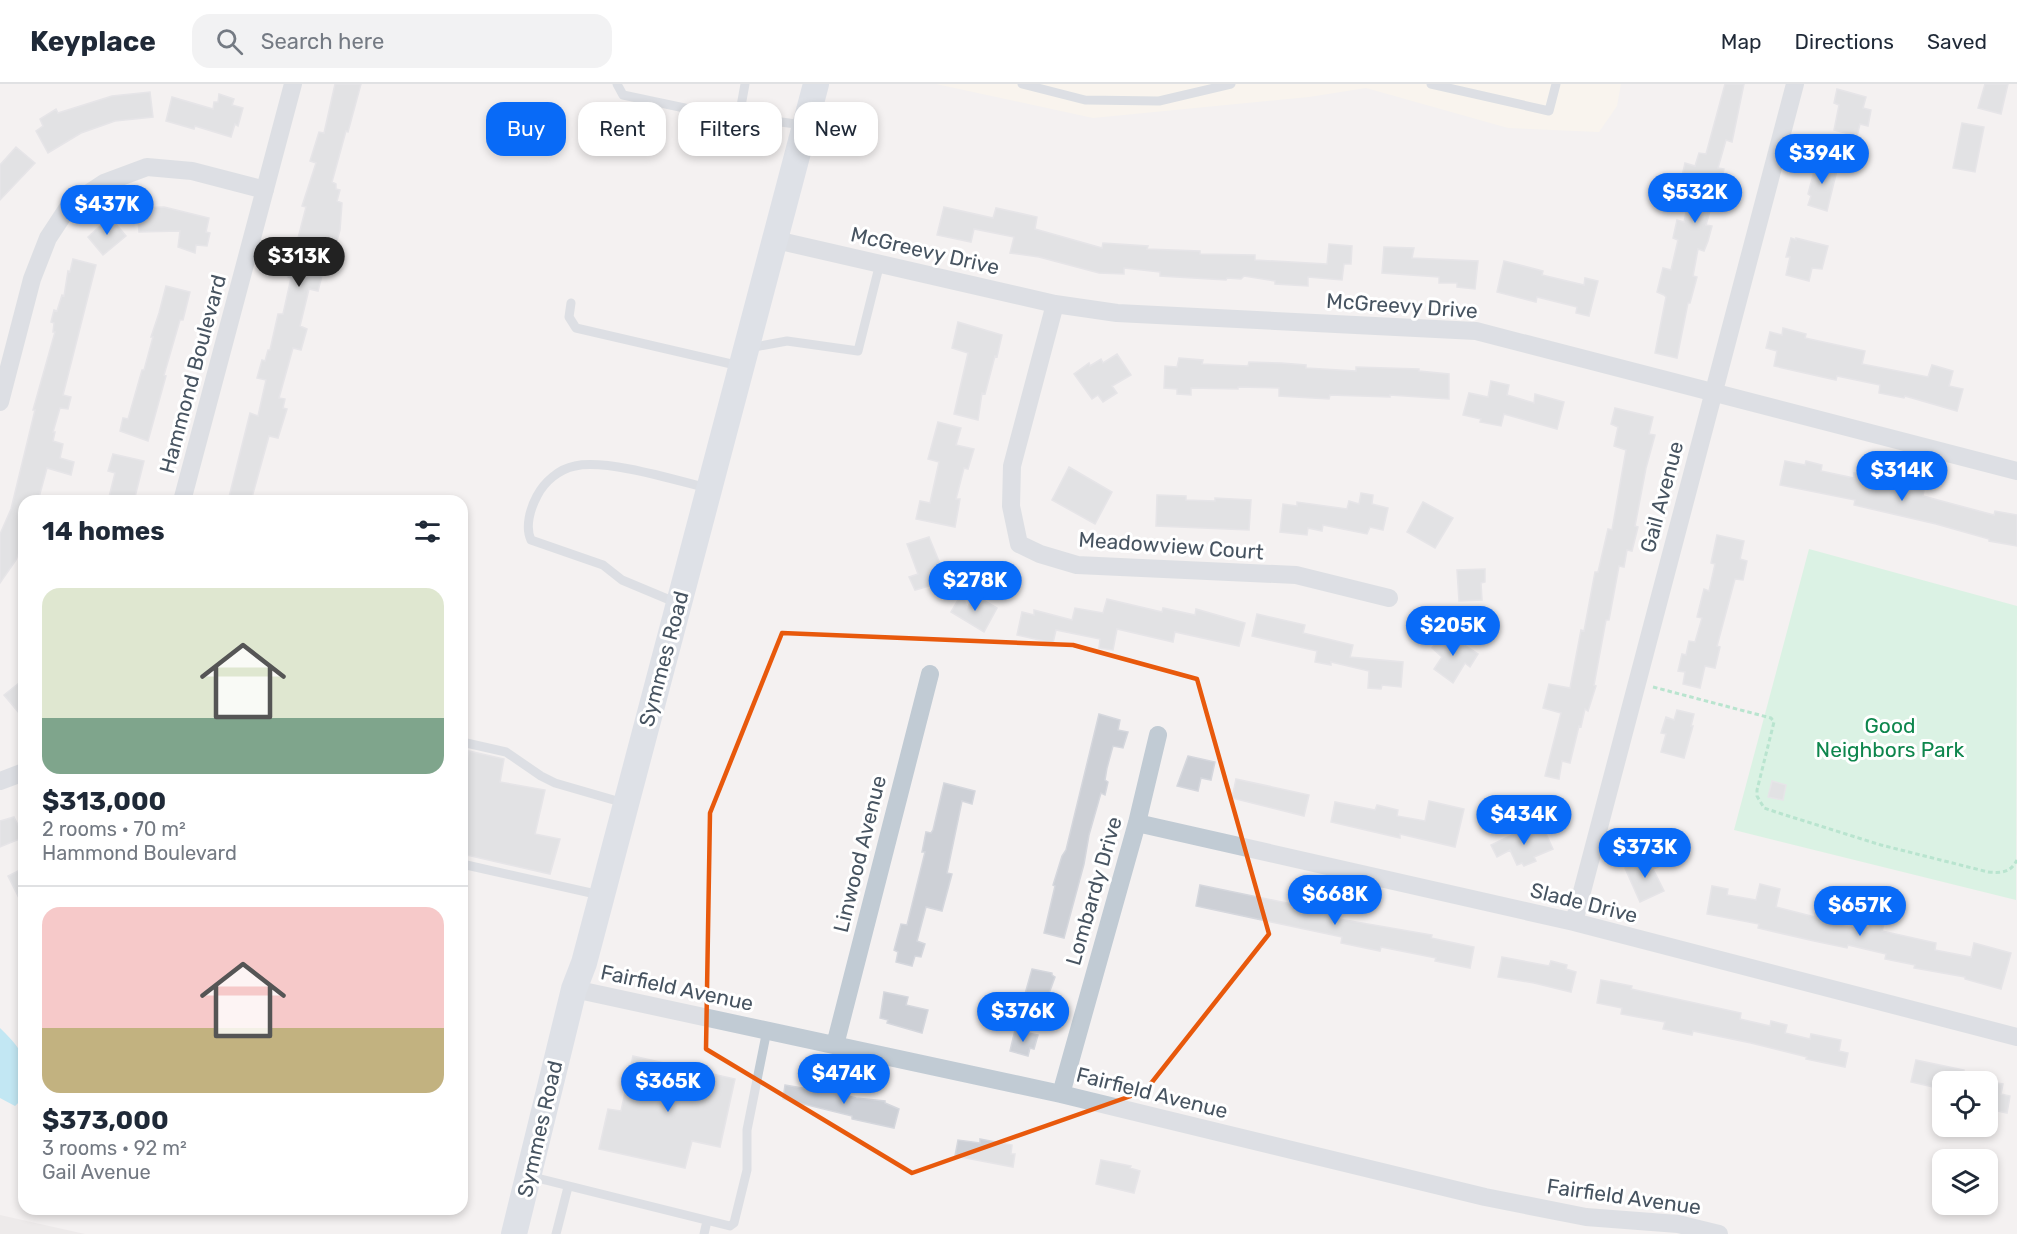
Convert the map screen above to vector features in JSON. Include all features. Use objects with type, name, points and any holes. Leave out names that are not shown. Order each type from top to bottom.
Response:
[{"type":"main road","name":"Symmes Road","points":[[811,102],[816,84]]},
{"type":"main road","name":"Symmes Road","points":[[514,1234],[574,988],[584,963],[797,156]]},
{"type":"street","name":"Hammond Boulevard","points":[[184,495],[294,84]]},
{"type":"street","name":"Gail Avenue","points":[[1574,922],[1795,84]]},
{"type":"street","points":[[0,402],[32,279],[48,238],[69,206],[104,183],[147,167],[192,171],[265,190]]},
{"type":"street","name":"McGreevy Drive","points":[[776,240],[1055,304],[1117,313],[1476,331],[2017,471]]},
{"type":"street","name":"Meadowview Court","points":[[1055,304],[1012,466],[1011,506],[1018,544],[1040,554],[1077,565],[1296,576],[1389,598]]},
{"type":"street","name":"Linwood Avenue","points":[[835,1045],[930,674]]},
{"type":"street","name":"Lombardy Drive","points":[[1061,1094],[1137,823],[1158,735]]},
{"type":"street","points":[[0,781],[18,774]]},
{"type":"street","name":"Slade Drive","points":[[1137,823],[1574,922],[2017,1037]]},
{"type":"street","name":"Fairfield Avenue","points":[[574,988],[1061,1094],[1485,1197],[1586,1217],[1678,1224],[1719,1234]]},
{"type":"lane","points":[[617,84],[623,95],[678,107]]},
{"type":"lane","points":[[742,102],[745,84]]},
{"type":"lane","points":[[1022,84],[1085,100],[1159,101],[1231,84]]},
{"type":"lane","points":[[1431,84],[1549,111],[1556,84]]},
{"type":"lane","points":[[571,303],[569,316],[576,328],[744,358],[787,341],[858,351],[880,263]]},
{"type":"lane","points":[[679,604],[622,580],[603,565],[531,540],[528,533],[529,520],[540,489],[554,475],[575,466],[599,465],[644,472],[710,489]]},
{"type":"lane","points":[[468,743],[506,752],[555,783],[626,804]]},
{"type":"lane","points":[[468,865],[602,895]]},
{"type":"lane","points":[[529,1176],[730,1226],[734,1223],[747,1170],[747,1130],[767,1030]]},
{"type":"lane","points":[[556,1234],[568,1187]]},
{"type":"lane","points":[[704,1234],[707,1221]]},
{"type":"path","points":[[1636,682],[1771,718],[1774,722],[1756,796],[1764,808],[1834,831],[1988,872],[2002,873],[2012,869],[2017,860]]},
{"type":"highlighted area","points":[[782,633],[1073,645],[1197,679],[1269,934],[1145,1091],[912,1173],[706,1049],[710,813]]},
{"type":"shaded area","points":[[936,84],[1621,84],[1617,106],[1599,132],[1508,128],[1366,88],[1309,97],[1093,118]]},
{"type":"shaded area","points":[[0,1215],[85,1234],[0,1234]]},
{"type":"green space","name":"Good Neighbors Park","points":[[1809,549],[2017,606],[2016,900],[1734,830]]},
{"type":"water","points":[[0,1028],[18,1048],[18,1103],[15,1106],[0,1098]]},
{"type":"building","points":[[335,84],[361,84],[332,182],[336,184],[336,189],[340,190],[337,201],[342,203],[340,230],[334,251],[329,249],[318,291],[309,289],[300,326],[307,329],[301,350],[293,348],[279,398],[285,399],[283,408],[287,409],[278,438],[269,436],[253,495],[230,495],[250,413],[258,416],[266,380],[257,378],[262,360],[265,361],[268,350],[270,350],[278,314],[283,314],[291,278],[288,277],[306,207],[302,206],[316,163],[310,161],[319,132],[324,133]]},
{"type":"building","points":[[1725,84],[1744,84],[1732,142],[1726,140],[1718,168],[1724,169],[1717,197],[1714,196],[1706,225],[1712,226],[1708,241],[1704,251],[1698,249],[1693,276],[1697,277],[1690,303],[1688,303],[1677,358],[1655,353],[1666,297],[1657,292],[1663,268],[1671,270],[1678,240],[1673,238],[1677,220],[1684,222],[1691,190],[1680,185],[1685,163],[1695,166],[1699,153],[1706,154]]},
{"type":"building","points":[[1985,84],[2008,84],[2001,114],[1978,108]]},
{"type":"building","points":[[1837,89],[1866,97],[1863,108],[1871,110],[1868,126],[1860,124],[1857,136],[1834,130],[1839,105],[1834,103]]},
{"type":"building","points":[[150,92],[153,117],[115,121],[81,133],[48,153],[36,131],[43,126],[40,119],[56,109],[58,113],[112,96]]},
{"type":"building","points":[[219,94],[234,99],[232,105],[243,108],[238,126],[235,124],[231,137],[195,126],[194,129],[166,121],[172,97],[213,109],[214,102],[218,102]]},
{"type":"building","points":[[1962,123],[1984,127],[1975,172],[1953,168]]},
{"type":"building","points":[[16,147],[35,163],[0,200],[0,165]]},
{"type":"building","points":[[1817,160],[1838,166],[1827,211],[1808,205],[1811,196],[1808,194]]},
{"type":"building","points":[[164,207],[209,218],[206,232],[210,233],[207,246],[196,245],[195,253],[178,247],[180,231],[139,232],[137,208]]},
{"type":"building","points":[[944,207],[993,218],[996,208],[1037,217],[1035,229],[1102,248],[1103,243],[1148,246],[1147,249],[1200,251],[1200,254],[1255,255],[1255,260],[1327,264],[1329,244],[1352,246],[1351,264],[1344,264],[1342,280],[1308,277],[1308,286],[1275,284],[1275,281],[1244,276],[1241,279],[1227,278],[1226,280],[1160,276],[1160,272],[1124,268],[1124,274],[1099,273],[1039,257],[1010,253],[1014,237],[974,229],[971,242],[937,235]]},
{"type":"building","points":[[110,217],[126,236],[103,255],[88,237]]},
{"type":"building","points":[[1791,238],[1828,246],[1822,269],[1812,268],[1809,281],[1786,275],[1790,257],[1786,257]]},
{"type":"building","points":[[1384,247],[1414,248],[1412,258],[1478,261],[1475,289],[1457,287],[1457,283],[1439,283],[1439,277],[1382,273]]},
{"type":"building","points":[[73,259],[96,265],[63,395],[71,397],[68,409],[60,408],[53,432],[55,432],[53,441],[63,444],[60,458],[74,462],[71,475],[47,468],[40,495],[18,495],[18,555],[0,583],[0,534],[11,509],[35,410],[33,410],[55,332],[53,332],[54,323],[51,322],[54,310],[57,311],[62,295],[64,296],[68,271],[70,272]]},
{"type":"building","points":[[1504,261],[1543,271],[1542,275],[1584,285],[1585,278],[1598,281],[1589,316],[1576,313],[1577,307],[1537,297],[1536,302],[1497,292]]},
{"type":"building","points":[[166,286],[190,292],[164,375],[166,376],[148,441],[120,431],[123,418],[128,419],[142,370],[144,370]]},
{"type":"building","points":[[958,322],[1002,335],[985,394],[982,393],[978,420],[954,414],[968,353],[952,348]]},
{"type":"building","points":[[1783,328],[1806,334],[1805,338],[1865,351],[1862,364],[1928,377],[1932,365],[1953,371],[1949,386],[1963,389],[1957,411],[1905,396],[1904,398],[1879,393],[1880,385],[1837,376],[1836,380],[1774,366],[1777,351],[1766,348],[1770,332],[1782,335]]},
{"type":"building","points":[[1117,354],[1131,375],[1112,386],[1117,393],[1103,402],[1098,395],[1092,399],[1074,374],[1089,363],[1090,366],[1101,359],[1103,363]]},
{"type":"building","points":[[1179,358],[1203,360],[1202,364],[1248,366],[1249,362],[1281,363],[1306,365],[1306,368],[1356,371],[1356,367],[1419,369],[1419,371],[1449,374],[1449,399],[1390,395],[1390,397],[1330,395],[1329,399],[1279,396],[1279,388],[1238,387],[1238,389],[1191,388],[1191,395],[1177,394],[1177,389],[1164,388],[1165,366],[1177,367]]},
{"type":"building","points":[[1491,381],[1509,385],[1507,395],[1534,403],[1535,394],[1564,402],[1557,429],[1504,414],[1501,426],[1480,422],[1481,419],[1463,415],[1469,393],[1488,397]]},
{"type":"building","points":[[1615,408],[1653,417],[1649,434],[1655,435],[1646,468],[1635,526],[1638,527],[1632,551],[1627,550],[1624,567],[1619,566],[1609,620],[1606,620],[1594,685],[1596,686],[1588,711],[1585,709],[1581,727],[1579,726],[1570,763],[1562,761],[1559,779],[1545,776],[1561,713],[1543,708],[1549,684],[1570,688],[1595,572],[1598,572],[1608,529],[1612,530],[1626,450],[1614,446],[1618,427],[1611,424]]},
{"type":"building","points":[[938,422],[961,428],[956,445],[974,449],[968,469],[964,468],[956,499],[960,499],[955,527],[916,519],[920,501],[930,503],[939,462],[928,459]]},
{"type":"building","points":[[113,454],[144,461],[136,495],[110,495],[115,473],[108,471]]},
{"type":"building","points":[[1785,461],[1805,465],[1806,461],[1822,465],[1821,471],[1854,478],[1854,473],[1874,477],[1872,484],[1904,490],[1905,486],[1924,490],[1923,496],[1994,515],[1995,511],[2017,515],[2017,546],[1989,541],[1989,539],[1936,524],[1854,505],[1855,500],[1780,485]]},
{"type":"building","points":[[1069,467],[1112,492],[1095,524],[1052,500]]},
{"type":"building","points":[[1361,493],[1373,495],[1372,504],[1388,508],[1383,530],[1370,527],[1367,534],[1323,525],[1322,531],[1308,528],[1307,535],[1280,532],[1283,504],[1297,506],[1297,502],[1347,509],[1349,501],[1359,504]]},
{"type":"building","points":[[1157,495],[1186,496],[1186,500],[1215,501],[1215,498],[1251,500],[1249,530],[1156,526]]},
{"type":"building","points":[[1423,502],[1453,518],[1435,548],[1407,532]]},
{"type":"building","points":[[1717,535],[1744,541],[1740,559],[1747,561],[1743,580],[1735,579],[1717,646],[1720,647],[1715,668],[1705,666],[1700,688],[1683,684],[1685,672],[1678,671],[1682,654],[1686,655],[1689,641],[1695,642],[1702,618],[1697,617],[1704,589],[1709,591],[1715,564],[1711,563]]},
{"type":"building","points":[[929,537],[941,566],[951,562],[957,578],[915,590],[909,577],[918,574],[907,544]]},
{"type":"building","points":[[1485,569],[1485,582],[1481,583],[1482,600],[1459,601],[1457,570]]},
{"type":"building","points":[[962,593],[967,608],[975,595],[997,608],[984,632],[951,612]]},
{"type":"building","points":[[1107,599],[1162,612],[1163,608],[1195,615],[1196,609],[1245,623],[1239,646],[1175,632],[1173,642],[1117,629],[1113,650],[1099,648],[1100,639],[1056,630],[1053,643],[1017,635],[1022,612],[1034,615],[1034,610],[1072,620],[1075,608],[1103,613]]},
{"type":"building","points":[[1257,614],[1305,625],[1303,633],[1353,645],[1350,657],[1403,662],[1401,687],[1382,685],[1381,689],[1368,688],[1369,671],[1331,662],[1331,665],[1315,662],[1317,651],[1252,636]]},
{"type":"building","points":[[1442,634],[1453,640],[1454,638],[1478,654],[1470,667],[1465,663],[1453,683],[1434,669],[1442,657],[1432,648]]},
{"type":"building","points":[[18,684],[18,712],[4,695]]},
{"type":"building","points":[[1677,710],[1694,714],[1684,758],[1661,752],[1666,734],[1661,733],[1666,717],[1674,720]]},
{"type":"building","points":[[1099,714],[1120,720],[1118,730],[1128,732],[1123,748],[1113,746],[1105,780],[1108,782],[1105,795],[1101,793],[1064,938],[1044,933],[1055,886],[1053,885],[1066,850]]},
{"type":"building","points":[[469,751],[504,759],[500,782],[545,790],[535,834],[560,839],[550,874],[468,855]]},
{"type":"building","points":[[1188,756],[1215,762],[1211,780],[1201,778],[1198,791],[1177,786]]},
{"type":"building","points":[[1236,779],[1309,795],[1304,816],[1232,798]]},
{"type":"building","points":[[1772,781],[1786,785],[1783,800],[1768,797]]},
{"type":"building","points":[[944,783],[975,791],[972,804],[962,801],[947,873],[952,874],[942,911],[926,907],[917,941],[925,944],[921,957],[915,956],[912,966],[896,962],[898,952],[894,950],[901,924],[907,925],[925,852],[922,852],[926,832],[931,833],[933,830]]},
{"type":"building","points":[[1429,801],[1464,809],[1455,847],[1400,834],[1400,838],[1331,822],[1335,802],[1375,810],[1377,805],[1398,810],[1397,816],[1425,821]]},
{"type":"building","points":[[14,817],[18,825],[18,840],[0,847],[0,821]]},
{"type":"building","points":[[1543,827],[1553,849],[1534,857],[1536,861],[1524,866],[1522,863],[1517,865],[1510,850],[1497,857],[1491,845],[1518,832],[1520,837]]},
{"type":"building","points":[[1652,855],[1658,867],[1653,869],[1664,891],[1640,902],[1625,868]]},
{"type":"building","points":[[18,871],[18,896],[8,876]]},
{"type":"building","points":[[1760,884],[1780,889],[1776,907],[1815,917],[1815,913],[1831,917],[1830,923],[1858,929],[1859,926],[1869,928],[1871,921],[1884,924],[1882,931],[1936,943],[1935,950],[1971,957],[1974,943],[2011,953],[2001,989],[1965,979],[1965,977],[1914,968],[1915,965],[1885,959],[1886,954],[1848,945],[1847,948],[1814,941],[1758,928],[1759,924],[1707,914],[1712,886],[1728,889],[1727,895],[1756,900]]},
{"type":"building","points":[[1200,885],[1340,914],[1339,919],[1432,935],[1431,938],[1474,947],[1470,968],[1435,961],[1436,958],[1381,947],[1380,951],[1341,943],[1342,937],[1196,906]]},
{"type":"building","points":[[1502,957],[1549,966],[1551,961],[1567,965],[1566,969],[1576,972],[1571,992],[1498,977]]},
{"type":"building","points":[[1032,969],[1052,973],[1055,977],[1047,999],[1025,994]]},
{"type":"building","points":[[1601,980],[1632,986],[1631,989],[1741,1013],[1740,1019],[1770,1026],[1771,1021],[1787,1025],[1785,1033],[1810,1039],[1811,1034],[1841,1040],[1839,1051],[1848,1053],[1845,1067],[1806,1059],[1807,1057],[1751,1043],[1693,1031],[1692,1035],[1663,1029],[1665,1022],[1621,1014],[1622,1008],[1597,1003]]},
{"type":"building","points":[[884,992],[908,997],[906,1005],[928,1010],[922,1033],[887,1023],[888,1020],[880,1018]]},
{"type":"building","points":[[1015,1030],[1038,1035],[1034,1049],[1030,1048],[1028,1056],[1010,1051]]},
{"type":"building","points":[[633,1056],[735,1079],[720,1147],[692,1141],[685,1168],[599,1149],[608,1109],[621,1111]]},
{"type":"building","points":[[1916,1060],[1964,1070],[1932,1071],[1932,1087],[1911,1082]]},
{"type":"building","points":[[1998,1083],[2003,1084],[2001,1094],[2010,1096],[2007,1113],[1998,1111]]},
{"type":"building","points":[[785,1085],[808,1089],[809,1085],[856,1098],[885,1101],[899,1109],[894,1128],[852,1119],[852,1116],[783,1099]]},
{"type":"building","points":[[980,1139],[1012,1145],[1011,1154],[1015,1154],[1013,1167],[955,1156],[958,1140],[980,1143]]},
{"type":"building","points":[[1101,1160],[1131,1166],[1130,1168],[1140,1171],[1134,1193],[1096,1184]]}]
